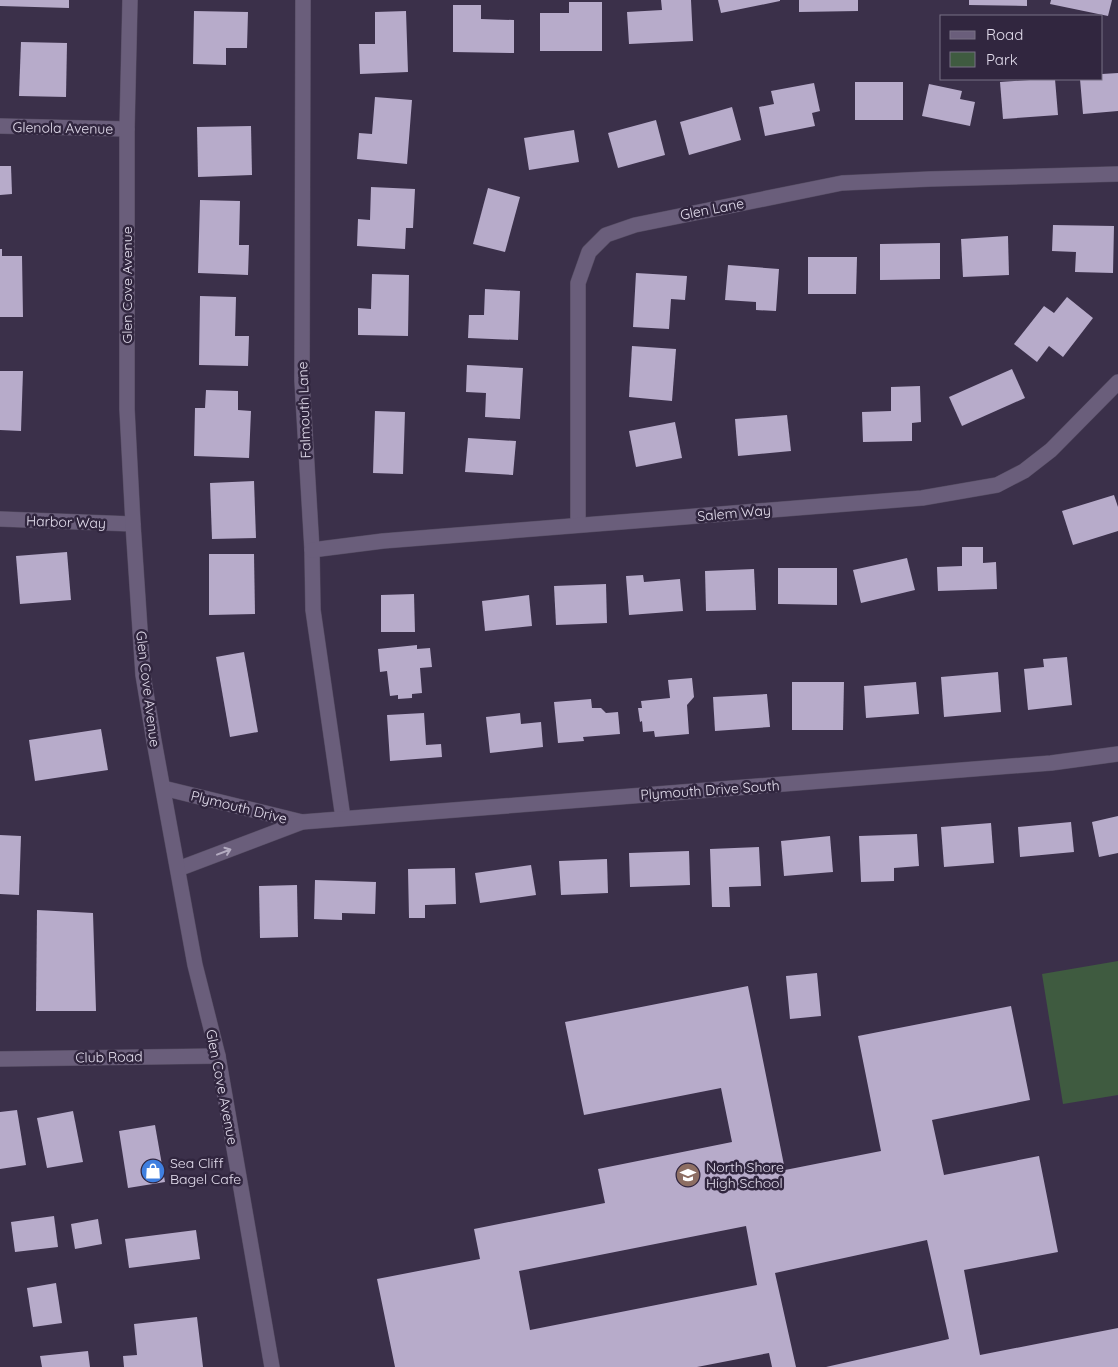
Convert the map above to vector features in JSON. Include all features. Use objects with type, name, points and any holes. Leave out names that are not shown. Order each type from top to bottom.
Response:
[{"type":"street","name":"Glen Cove Avenue","points":[[130,0],[127,129],[127,408],[143,675],[195,965],[218,1056],[272,1367]]},
{"type":"street","name":"Falmouth Lane","points":[[303,0],[302,381],[312,550],[313,610],[343,818]]},
{"type":"street","name":"Glenola Avenue","points":[[0,126],[127,129]]},
{"type":"street","name":"Glen Lane","points":[[578,525],[578,283],[589,252],[606,235],[635,225],[842,183],[1118,174]]},
{"type":"street","name":"Salem Way","points":[[312,550],[383,541],[922,498],[997,485],[1024,471],[1050,450],[1118,382]]},
{"type":"street","name":"Harbor Way","points":[[0,520],[133,524]]},
{"type":"street","name":"Plymouth Drive South","points":[[302,822],[827,781],[1051,762],[1118,754]]},
{"type":"street","name":"Plymouth Drive","points":[[164,788],[302,822]]},
{"type":"street","name":"Plymouth Drive","points":[[178,869],[302,822]]},
{"type":"street","name":"Club Road","points":[[0,1059],[218,1056]]},
{"type":"green space","points":[[1118,961],[1118,1095],[1063,1104],[1042,974]]},
{"type":"building","points":[[0,0],[69,0],[69,8],[0,6]]},
{"type":"building","points":[[661,0],[691,0],[693,41],[629,44],[627,12],[662,10]]},
{"type":"building","points":[[718,0],[780,0],[780,1],[721,13]]},
{"type":"building","points":[[799,0],[858,0],[858,11],[799,12]]},
{"type":"building","points":[[969,0],[1027,0],[1027,6],[969,5]]},
{"type":"building","points":[[1051,0],[1112,0],[1108,16],[1050,4]]},
{"type":"building","points":[[569,2],[602,2],[602,51],[540,51],[540,13],[569,13]]},
{"type":"building","points":[[453,5],[481,5],[481,19],[514,20],[514,53],[453,52]]},
{"type":"building","points":[[194,11],[248,12],[247,48],[226,48],[226,65],[193,64]]},
{"type":"building","points":[[406,11],[408,72],[360,74],[359,44],[375,44],[375,12]]},
{"type":"building","points":[[21,42],[67,43],[66,97],[19,96]]},
{"type":"building","points":[[1118,73],[1118,111],[1083,114],[1080,80],[1103,80],[1103,74]]},
{"type":"building","points":[[1055,80],[1058,115],[1003,119],[1000,82]]},
{"type":"building","points":[[855,82],[903,82],[903,120],[855,120]]},
{"type":"building","points":[[814,83],[820,111],[812,113],[815,126],[765,136],[759,107],[774,104],[771,91]]},
{"type":"building","points":[[929,84],[962,91],[960,99],[975,102],[970,126],[922,116]]},
{"type":"building","points":[[375,97],[412,100],[407,164],[357,159],[359,133],[372,134]]},
{"type":"building","points":[[732,107],[741,140],[689,155],[680,122]]},
{"type":"building","points":[[656,120],[665,155],[618,168],[608,133]]},
{"type":"building","points":[[251,126],[252,175],[198,177],[197,127]]},
{"type":"building","points":[[574,130],[579,162],[529,170],[524,138]]},
{"type":"building","points":[[0,166],[11,166],[12,194],[0,195]]},
{"type":"building","points":[[371,187],[415,189],[413,228],[406,228],[405,249],[357,246],[358,219],[370,220]]},
{"type":"building","points":[[488,188],[520,197],[505,252],[473,244]]},
{"type":"building","points":[[200,200],[240,201],[239,245],[249,245],[248,275],[198,273]]},
{"type":"building","points":[[1053,225],[1114,226],[1113,273],[1075,272],[1076,252],[1052,251]]},
{"type":"building","points":[[1008,236],[1009,275],[963,277],[961,239]]},
{"type":"building","points":[[940,243],[940,279],[880,280],[880,244]]},
{"type":"building","points":[[0,249],[2,249],[2,256],[22,256],[23,317],[0,317]]},
{"type":"building","points":[[808,257],[857,257],[856,294],[808,294]]},
{"type":"building","points":[[728,265],[779,269],[776,311],[756,310],[756,302],[725,300]]},
{"type":"building","points":[[636,273],[687,276],[685,300],[671,299],[669,329],[633,327]]},
{"type":"building","points":[[372,274],[409,275],[408,336],[358,335],[358,308],[371,309]]},
{"type":"building","points":[[485,289],[520,291],[518,340],[468,338],[469,315],[484,315]]},
{"type":"building","points":[[200,296],[236,297],[235,336],[249,336],[248,366],[199,365]]},
{"type":"building","points":[[1067,297],[1093,318],[1063,357],[1049,346],[1037,362],[1014,344],[1044,306],[1054,313]]},
{"type":"building","points":[[632,346],[676,349],[672,401],[629,397]]},
{"type":"building","points":[[467,365],[523,368],[520,419],[485,417],[486,393],[466,392]]},
{"type":"building","points":[[1012,369],[1025,398],[962,426],[949,397]]},
{"type":"building","points":[[0,371],[23,371],[21,431],[0,430]]},
{"type":"building","points":[[920,386],[921,422],[912,423],[912,441],[863,442],[862,412],[891,411],[891,387]]},
{"type":"building","points":[[206,390],[238,391],[238,410],[251,411],[249,458],[194,456],[195,408],[205,408]]},
{"type":"building","points":[[375,411],[405,412],[403,474],[373,473]]},
{"type":"building","points":[[787,415],[791,451],[738,456],[735,419]]},
{"type":"building","points":[[675,422],[682,458],[636,467],[629,431]]},
{"type":"building","points":[[468,438],[516,441],[513,475],[465,472]]},
{"type":"building","points":[[254,481],[256,538],[212,539],[210,483]]},
{"type":"building","points":[[1114,495],[1118,507],[1118,531],[1073,545],[1062,511]]},
{"type":"building","points":[[962,547],[983,547],[983,563],[996,562],[997,589],[938,591],[937,567],[962,566]]},
{"type":"building","points":[[67,552],[71,600],[20,604],[16,556]]},
{"type":"building","points":[[209,554],[254,554],[255,614],[209,615]]},
{"type":"building","points":[[907,558],[915,590],[861,603],[853,570]]},
{"type":"building","points":[[778,568],[837,568],[837,605],[778,604]]},
{"type":"building","points":[[754,569],[756,610],[706,611],[705,571]]},
{"type":"building","points":[[643,575],[644,582],[680,579],[683,611],[629,615],[626,576]]},
{"type":"building","points":[[606,584],[607,623],[556,625],[554,586]]},
{"type":"building","points":[[414,594],[415,632],[381,632],[381,595]]},
{"type":"building","points":[[529,595],[532,626],[485,631],[482,601]]},
{"type":"building","points":[[417,645],[417,649],[430,648],[432,667],[420,668],[422,693],[412,694],[412,698],[398,699],[398,695],[390,696],[387,671],[380,672],[378,649]]},
{"type":"building","points":[[244,652],[258,732],[230,737],[216,657]]},
{"type":"building","points":[[1067,657],[1072,705],[1028,710],[1024,669],[1044,667],[1043,659]]},
{"type":"building","points":[[998,672],[1001,712],[944,717],[941,677]]},
{"type":"building","points":[[692,678],[694,697],[687,705],[689,734],[655,737],[654,731],[643,732],[638,708],[642,708],[641,701],[670,698],[668,680]]},
{"type":"building","points":[[792,682],[844,682],[843,730],[792,730]]},
{"type":"building","points":[[916,682],[919,714],[866,718],[864,686]]},
{"type":"building","points":[[767,694],[770,727],[715,731],[713,697]]},
{"type":"building","points":[[591,699],[592,708],[601,708],[606,713],[618,712],[620,734],[583,737],[584,741],[558,743],[554,702]]},
{"type":"building","points":[[424,713],[426,745],[441,744],[442,757],[390,761],[387,715]]},
{"type":"building","points":[[520,713],[521,724],[541,722],[543,747],[490,753],[486,717]]},
{"type":"building","points":[[101,729],[108,770],[35,781],[29,740]]},
{"type":"building","points":[[1118,816],[1118,853],[1099,857],[1092,822]]},
{"type":"building","points":[[1071,822],[1074,852],[1020,857],[1018,827]]},
{"type":"building","points":[[991,823],[994,863],[944,867],[941,827]]},
{"type":"building","points":[[917,834],[919,866],[894,868],[894,881],[861,882],[859,836]]},
{"type":"building","points":[[0,835],[21,836],[19,895],[0,894]]},
{"type":"building","points":[[830,836],[833,872],[784,876],[781,841]]},
{"type":"building","points":[[759,847],[761,886],[729,887],[730,907],[712,907],[710,849]]},
{"type":"building","points":[[689,851],[690,885],[630,887],[629,853]]},
{"type":"building","points":[[607,859],[608,893],[561,895],[559,861]]},
{"type":"building","points":[[531,865],[536,895],[480,903],[475,873]]},
{"type":"building","points":[[455,868],[456,904],[425,905],[425,918],[409,918],[408,869]]},
{"type":"building","points":[[315,880],[376,882],[375,914],[342,913],[342,920],[314,919]]},
{"type":"building","points":[[297,885],[298,937],[260,938],[259,886]]},
{"type":"building","points":[[37,910],[93,913],[96,1011],[36,1011]]},
{"type":"building","points":[[817,973],[821,1016],[790,1019],[786,976]]},
{"type":"building","points":[[748,986],[785,1170],[881,1151],[858,1036],[1011,1006],[1030,1100],[932,1120],[944,1175],[1039,1156],[1058,1252],[964,1270],[980,1355],[1118,1328],[1118,1367],[826,1367],[949,1339],[927,1240],[775,1273],[796,1367],[772,1367],[769,1353],[697,1367],[395,1367],[377,1279],[480,1259],[474,1229],[605,1203],[598,1169],[732,1142],[721,1088],[584,1115],[565,1022]],"holes":[[[746,1226],[757,1285],[530,1330],[519,1271]]]},
{"type":"building","points":[[17,1110],[26,1165],[0,1169],[0,1112]]},
{"type":"building","points":[[73,1111],[83,1162],[47,1168],[37,1118]]},
{"type":"building","points":[[155,1125],[165,1182],[128,1188],[119,1131]]},
{"type":"building","points":[[54,1216],[58,1247],[15,1252],[11,1222]]},
{"type":"building","points":[[98,1219],[102,1244],[75,1249],[71,1224]]},
{"type":"building","points":[[196,1230],[200,1259],[129,1268],[125,1239]]},
{"type":"building","points":[[56,1283],[62,1323],[33,1327],[27,1288]]},
{"type":"building","points":[[197,1317],[203,1367],[124,1367],[123,1356],[137,1355],[134,1324]]},
{"type":"building","points":[[88,1351],[90,1367],[42,1367],[40,1356]]},
{"type":"place","name":"Sea Cliff Bagel Cafe","points":[[153,1171]]},
{"type":"place","name":"North Shore High School","points":[[688,1175]]}]
